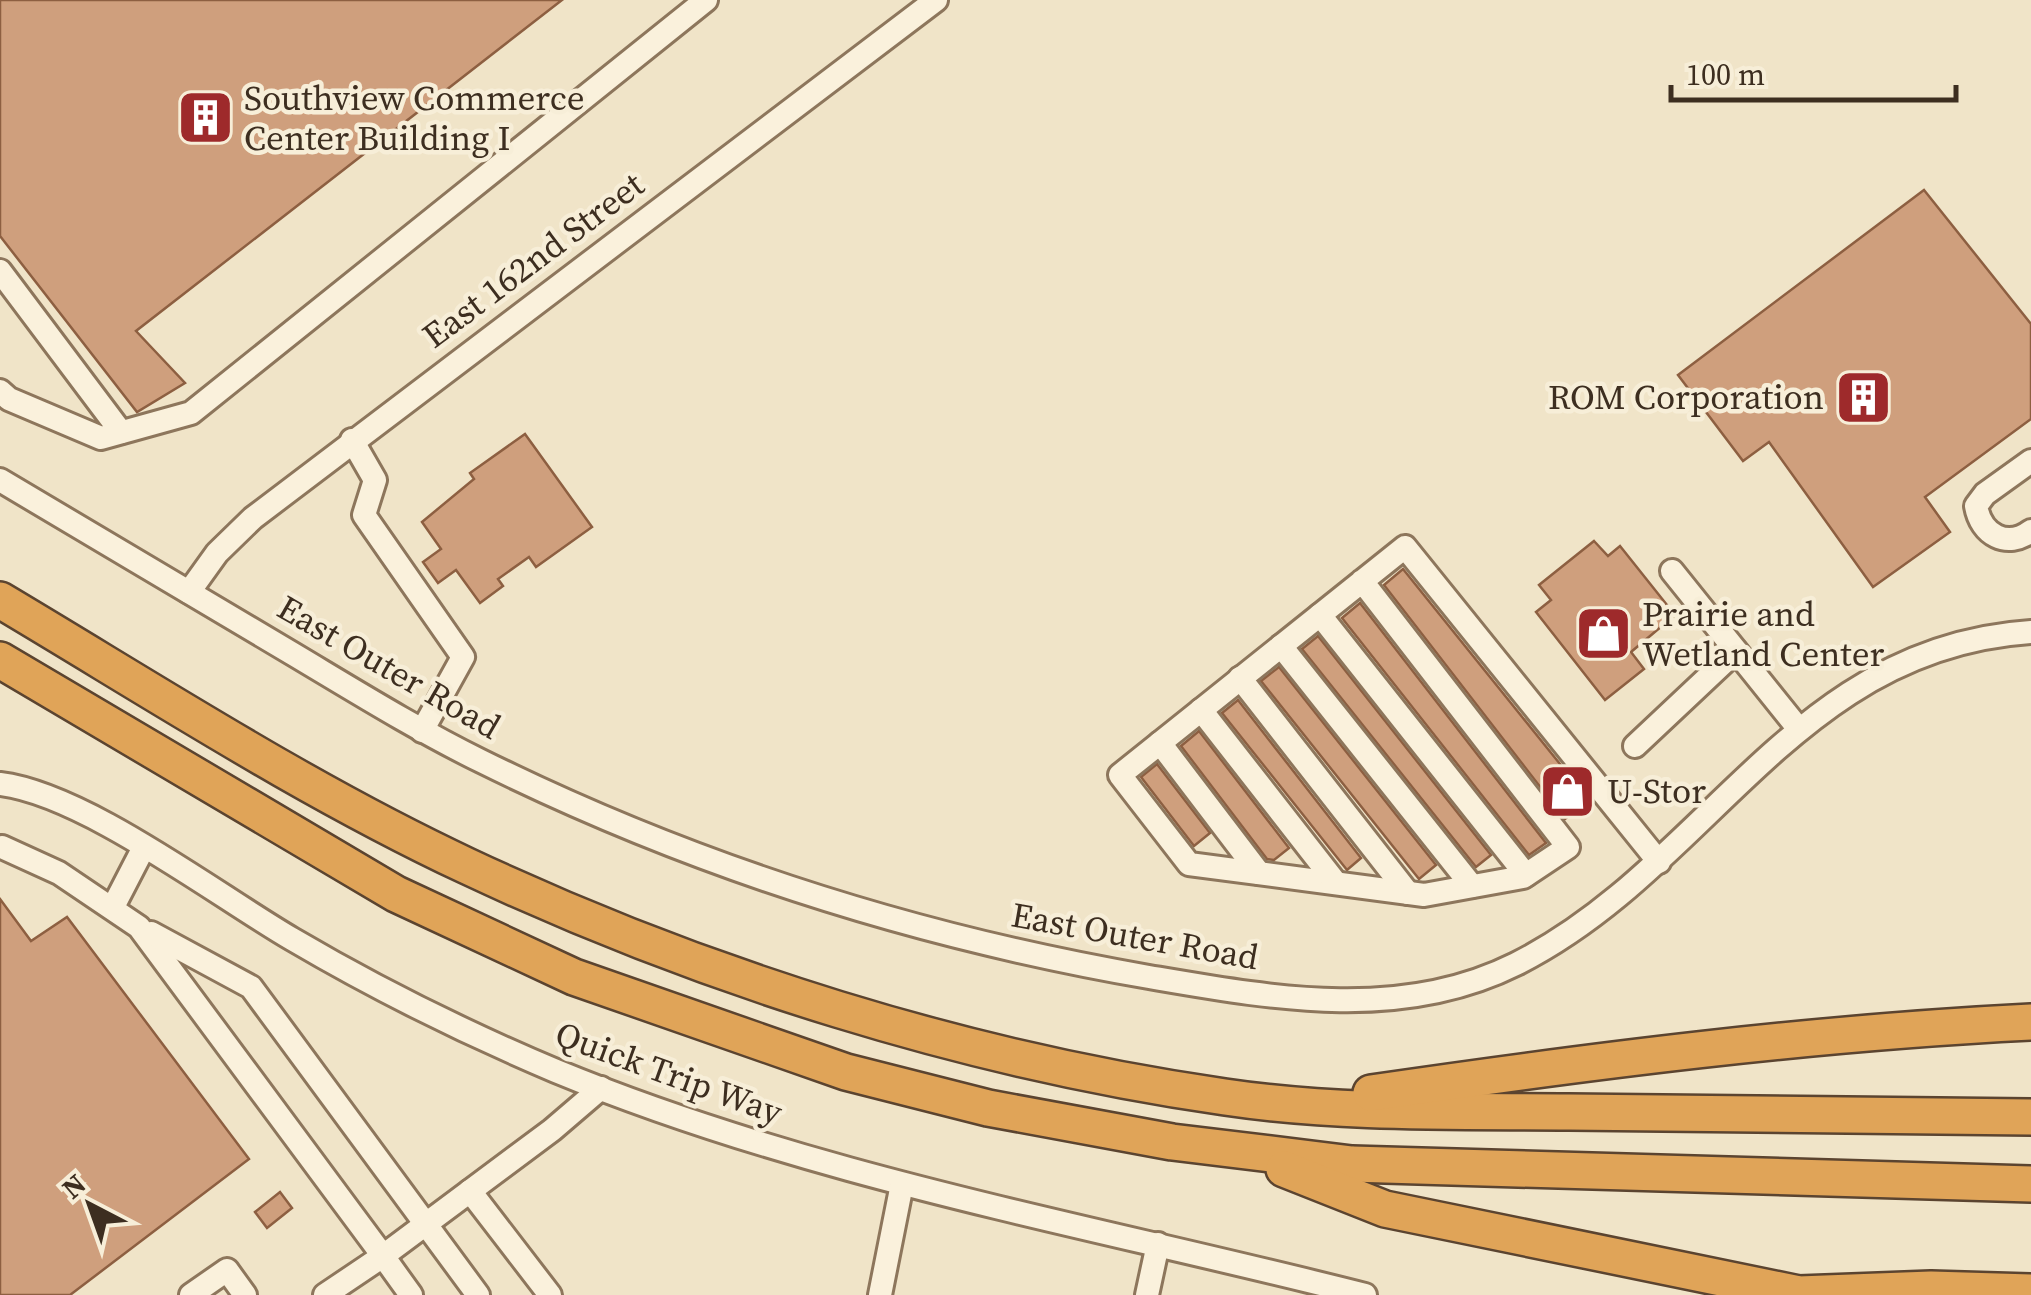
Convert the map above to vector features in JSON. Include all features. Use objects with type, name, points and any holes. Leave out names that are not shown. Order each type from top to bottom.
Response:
[{"type":"highway","points":[[0,600],[290,772],[466,866],[702,964],[859,1016],[1058,1064],[1226,1097],[1296,1104],[1369,1110],[2031,1117]]},
{"type":"highway","points":[[0,660],[396,894],[574,978],[846,1072],[988,1108],[1236,1150],[1352,1164],[2031,1184]]},
{"type":"highway","points":[[1296,1104],[1613,1058],[1903,1028],[2031,1022]]},
{"type":"highway","points":[[1236,1150],[1385,1209],[1798,1294],[1930,1289],[2031,1292]]},
{"type":"street","points":[[0,391],[9,400],[101,438],[191,413],[706,0]]},
{"type":"street","name":"East 162nd Street","points":[[189,592],[234,534],[352,440],[936,0]]},
{"type":"street","points":[[0,271],[121,432]]},
{"type":"street","points":[[352,440],[375,480],[364,515],[463,657],[422,730]]},
{"type":"street","points":[[2031,460],[1976,506],[1984,528],[1996,537],[2021,538],[2031,531]]},
{"type":"street","name":"East Outer Road","points":[[0,480],[422,730],[526,783],[639,832],[912,926],[1049,959],[1334,1003],[1454,990],[1514,965],[1576,930],[1659,862],[1798,728],[1860,685],[1955,647],[2031,632]]},
{"type":"street","points":[[1362,581],[1568,847],[1526,875],[1424,895],[1189,864],[1120,775],[1240,678],[1281,646],[1362,581],[1405,547],[1659,862]]},
{"type":"street","points":[[1672,571],[1798,728]]},
{"type":"street","points":[[1320,615],[1526,875]]},
{"type":"street","points":[[1281,646],[1472,886]]},
{"type":"street","points":[[1635,746],[1736,651]]},
{"type":"street","points":[[1240,678],[1408,893]]},
{"type":"street","points":[[1201,710],[1336,884]]},
{"type":"street","points":[[1160,743],[1259,873]]},
{"type":"street","name":"Quick Trip Way","points":[[0,784],[74,807],[374,985],[482,1038],[601,1088],[783,1152],[1365,1295]]},
{"type":"street","points":[[2,848],[59,873],[139,927],[251,987],[478,1295]]},
{"type":"street","points":[[113,907],[143,849]]},
{"type":"street","points":[[139,927],[411,1295]]},
{"type":"street","points":[[325,1295],[470,1191],[601,1088]]},
{"type":"street","points":[[880,1295],[902,1184]]},
{"type":"street","points":[[470,1191],[550,1295]]},
{"type":"street","points":[[1147,1295],[1158,1244]]},
{"type":"street","points":[[191,1295],[227,1270],[245,1295]]},
{"type":"building","name":"Southview Commerce Center Building I","points":[[0,0],[562,0],[136,331],[185,383],[137,412],[0,236]]},
{"type":"building","name":"ROM Corporation","points":[[1924,190],[2031,324],[2031,419],[1925,497],[1950,532],[1873,587],[1769,442],[1743,461],[1678,375]]},
{"type":"building","points":[[525,434],[592,527],[536,567],[529,557],[498,579],[503,586],[480,603],[456,570],[438,583],[423,562],[441,549],[422,522],[474,479],[470,473]]},
{"type":"building","name":"Prairie and Wetland Center","points":[[1594,541],[1608,556],[1620,546],[1675,615],[1631,652],[1644,669],[1605,700],[1536,612],[1551,600],[1539,585]]},
{"type":"building","points":[[1403,569],[1589,800],[1565,819],[1384,585]]},
{"type":"building","points":[[1360,603],[1546,843],[1529,855],[1342,618]]},
{"type":"building","points":[[1318,636],[1491,855],[1476,867],[1302,649]]},
{"type":"building","points":[[1279,667],[1436,865],[1419,879],[1261,681]]},
{"type":"building","points":[[1238,700],[1361,858],[1347,870],[1222,713]]},
{"type":"building","points":[[1199,731],[1289,848],[1274,860],[1267,859],[1181,746]]},
{"type":"building","points":[[1157,764],[1210,833],[1194,846],[1141,777]]},
{"type":"building","points":[[0,899],[31,941],[67,917],[249,1159],[70,1295],[0,1295]]},
{"type":"building","points":[[280,1192],[292,1208],[267,1228],[255,1212]]},
{"type":"place","name":"Southview Commerce Center Building I","points":[[205,118]]},
{"type":"place","name":"ROM Corporation","points":[[1863,397]]},
{"type":"place","name":"Prairie and Wetland Center","points":[[1603,634]]},
{"type":"place","name":"U-Stor","points":[[1568,791]]}]
